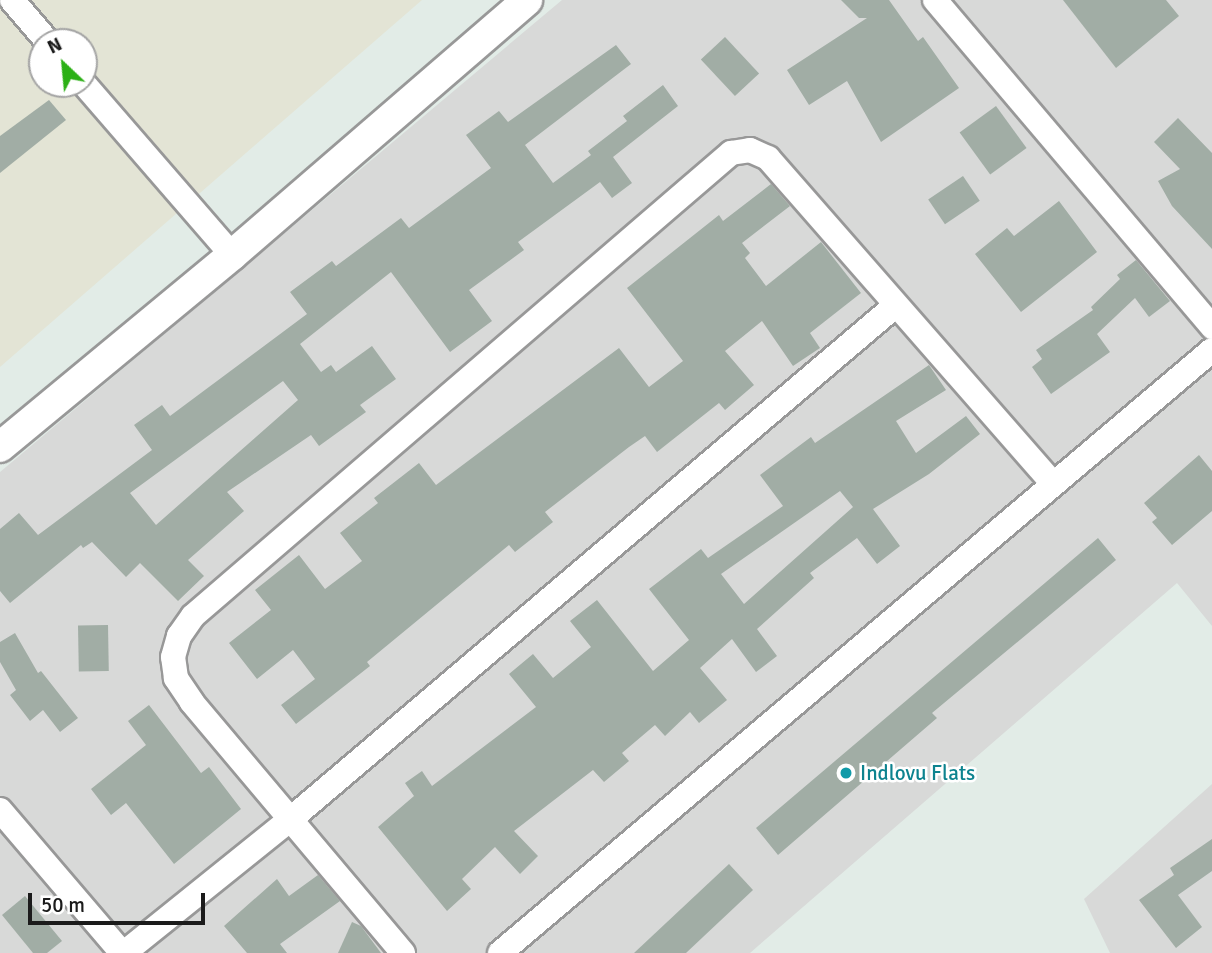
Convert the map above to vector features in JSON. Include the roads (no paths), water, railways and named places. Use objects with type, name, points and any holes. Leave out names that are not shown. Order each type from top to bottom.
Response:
[{"type":"street","points":[[12,0],[36,28]]},
{"type":"street","points":[[0,447],[232,255],[527,0]]},
{"type":"street","points":[[935,0],[1212,327]]},
{"type":"street","points":[[96,98],[232,255]]},
{"type":"street","points":[[403,953],[176,678],[173,657],[192,615],[721,161],[741,149],[768,158],[1053,483]]},
{"type":"street","points":[[0,810],[123,953],[292,818],[896,305]]},
{"type":"street","points":[[500,953],[1212,350]]},
{"type":"place","name":"Indlovu Flats","points":[[846,773]]}]
